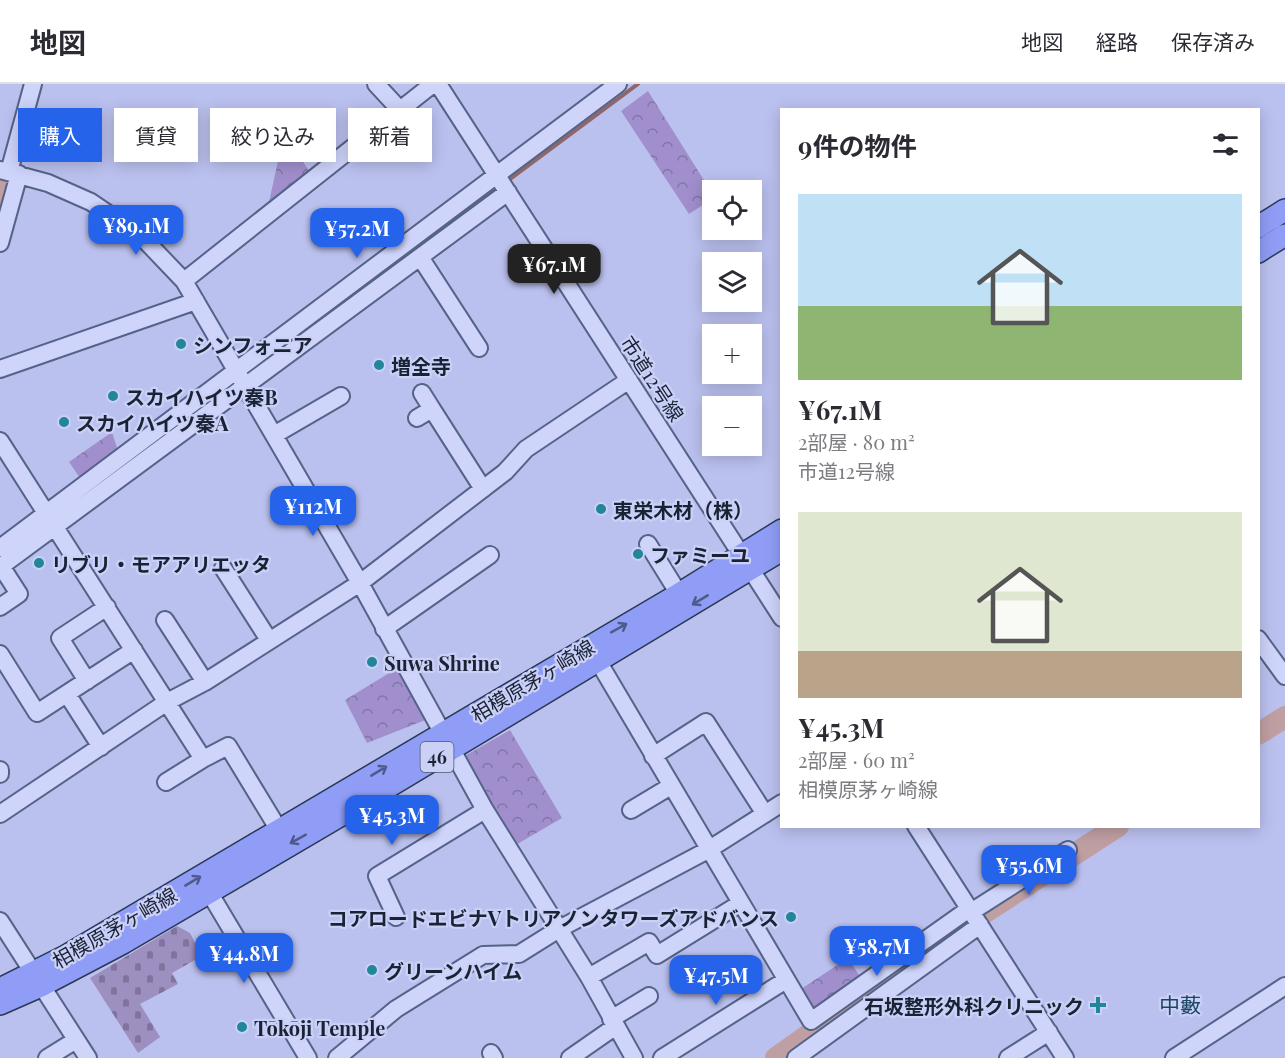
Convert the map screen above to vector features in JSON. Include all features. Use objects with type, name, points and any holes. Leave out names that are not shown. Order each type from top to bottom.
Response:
[{"type":"main road","points":[[1260,226],[1285,210]]},
{"type":"main road","points":[[1260,251],[1285,235]]},
{"type":"main road","name":"相模原茅ヶ崎線","points":[[0,1004],[279,830],[598,661],[745,563],[780,532]]},
{"type":"main road","name":"相模原茅ヶ崎線","points":[[0,989],[37,980],[209,892],[679,594],[745,563],[780,551]]},
{"type":"street","points":[[0,243],[6,173],[33,84]]},
{"type":"street","points":[[376,84],[398,108]]},
{"type":"street","points":[[405,108],[433,84]]},
{"type":"street","name":"市道12号線","points":[[438,84],[780,615]]},
{"type":"street","points":[[241,378],[420,257],[618,84]]},
{"type":"street","points":[[184,281],[348,153]]},
{"type":"street","points":[[6,173],[68,191],[115,217],[163,257],[184,281],[360,583],[485,810],[589,977],[634,1058]]},
{"type":"street","points":[[0,607],[19,594],[0,566],[51,520],[503,184]]},
{"type":"street","points":[[420,257],[479,348]]},
{"type":"street","points":[[0,369],[196,301]]},
{"type":"street","points":[[0,814],[167,702],[204,682],[360,583],[505,472],[526,449],[629,380]]},
{"type":"street","points":[[422,393],[424,413],[483,489]]},
{"type":"street","points":[[274,435],[341,396]]},
{"type":"street","points":[[0,441],[203,759]]},
{"type":"street","points":[[0,548],[51,520]]},
{"type":"street","points":[[648,544],[679,594]]},
{"type":"street","points":[[384,629],[490,555]]},
{"type":"street","points":[[223,568],[269,640]]},
{"type":"street","points":[[87,681],[60,638],[107,607]]},
{"type":"street","points":[[165,620],[204,682]]},
{"type":"street","points":[[1260,642],[1285,676]]},
{"type":"street","points":[[0,654],[37,713],[134,650]]},
{"type":"street","points":[[598,661],[811,1021],[975,917]]},
{"type":"street","points":[[67,694],[100,747]]},
{"type":"street","points":[[653,756],[706,722],[765,814]]},
{"type":"street","points":[[166,782],[228,746],[279,830]]},
{"type":"street","points":[[631,810],[671,786]]},
{"type":"street","points":[[337,1058],[396,1009],[483,955],[519,954],[559,929],[708,850],[780,804]]},
{"type":"street","points":[[396,917],[377,876],[485,810]]},
{"type":"street","points":[[917,828],[1065,1058]]},
{"type":"street","points":[[796,1058],[975,917],[1068,850]]},
{"type":"street","points":[[209,892],[308,1058]]},
{"type":"street","points":[[589,977],[649,942],[657,955],[741,903]]},
{"type":"street","points":[[0,921],[88,1058]]},
{"type":"street","points":[[662,1058],[786,980]]},
{"type":"street","points":[[1174,1058],[1285,986]]},
{"type":"street","points":[[570,1058],[649,996]]},
{"type":"street","points":[[1008,1058],[1049,1032]]},
{"type":"street","points":[[47,1058],[76,1040]]},
{"type":"green space","points":[[648,91],[704,180],[702,180],[702,206],[689,214],[621,111]]},
{"type":"green space","points":[[278,162],[303,162],[311,174],[269,202]]},
{"type":"green space","points":[[112,432],[119,454],[82,481],[69,462]]},
{"type":"green space","points":[[399,667],[428,719],[367,743],[345,700]]},
{"type":"green space","points":[[510,730],[562,818],[514,846],[463,757]]},
{"type":"green space","points":[[177,926],[190,933],[202,956],[172,973],[178,984],[140,1004],[160,1037],[138,1053],[90,978]]},
{"type":"green space","points":[[848,958],[863,981],[816,1014],[798,991]]},
{"type":"waterway","points":[[506,182],[638,84]]},
{"type":"waterway","points":[[0,211],[7,183]]},
{"type":"waterway","points":[[258,366],[500,186]]},
{"type":"waterway","points":[[1260,733],[1285,717]]},
{"type":"waterway","points":[[776,1058],[942,940],[1115,828]]},
{"type":"place","name":"シンフォニア","points":[[181,344]]},
{"type":"place","name":"増全寺","points":[[379,365]]},
{"type":"place","name":"スカイハイツ秦B","points":[[113,396]]},
{"type":"place","name":"スカイハイツ秦A","points":[[64,422]]},
{"type":"place","name":"東栄木材（株）","points":[[601,509]]},
{"type":"place","name":"ファミーユ","points":[[638,554]]},
{"type":"place","name":"リブリ・モアアリエッタ","points":[[39,563]]},
{"type":"place","name":"Suwa Shrine","points":[[372,662]]},
{"type":"place","name":"コアロードエビナVトリアノンタワーズアドバンス","points":[[791,917]]},
{"type":"place","name":"グリーンハイム","points":[[372,970]]},
{"type":"place","name":"石坂整形外科クリニック","points":[[1098,1005]]},
{"type":"place","name":"Tōkōji Temple","points":[[242,1027]]},
{"type":"district","name":"中藪","points":[[1180,1004]]}]
